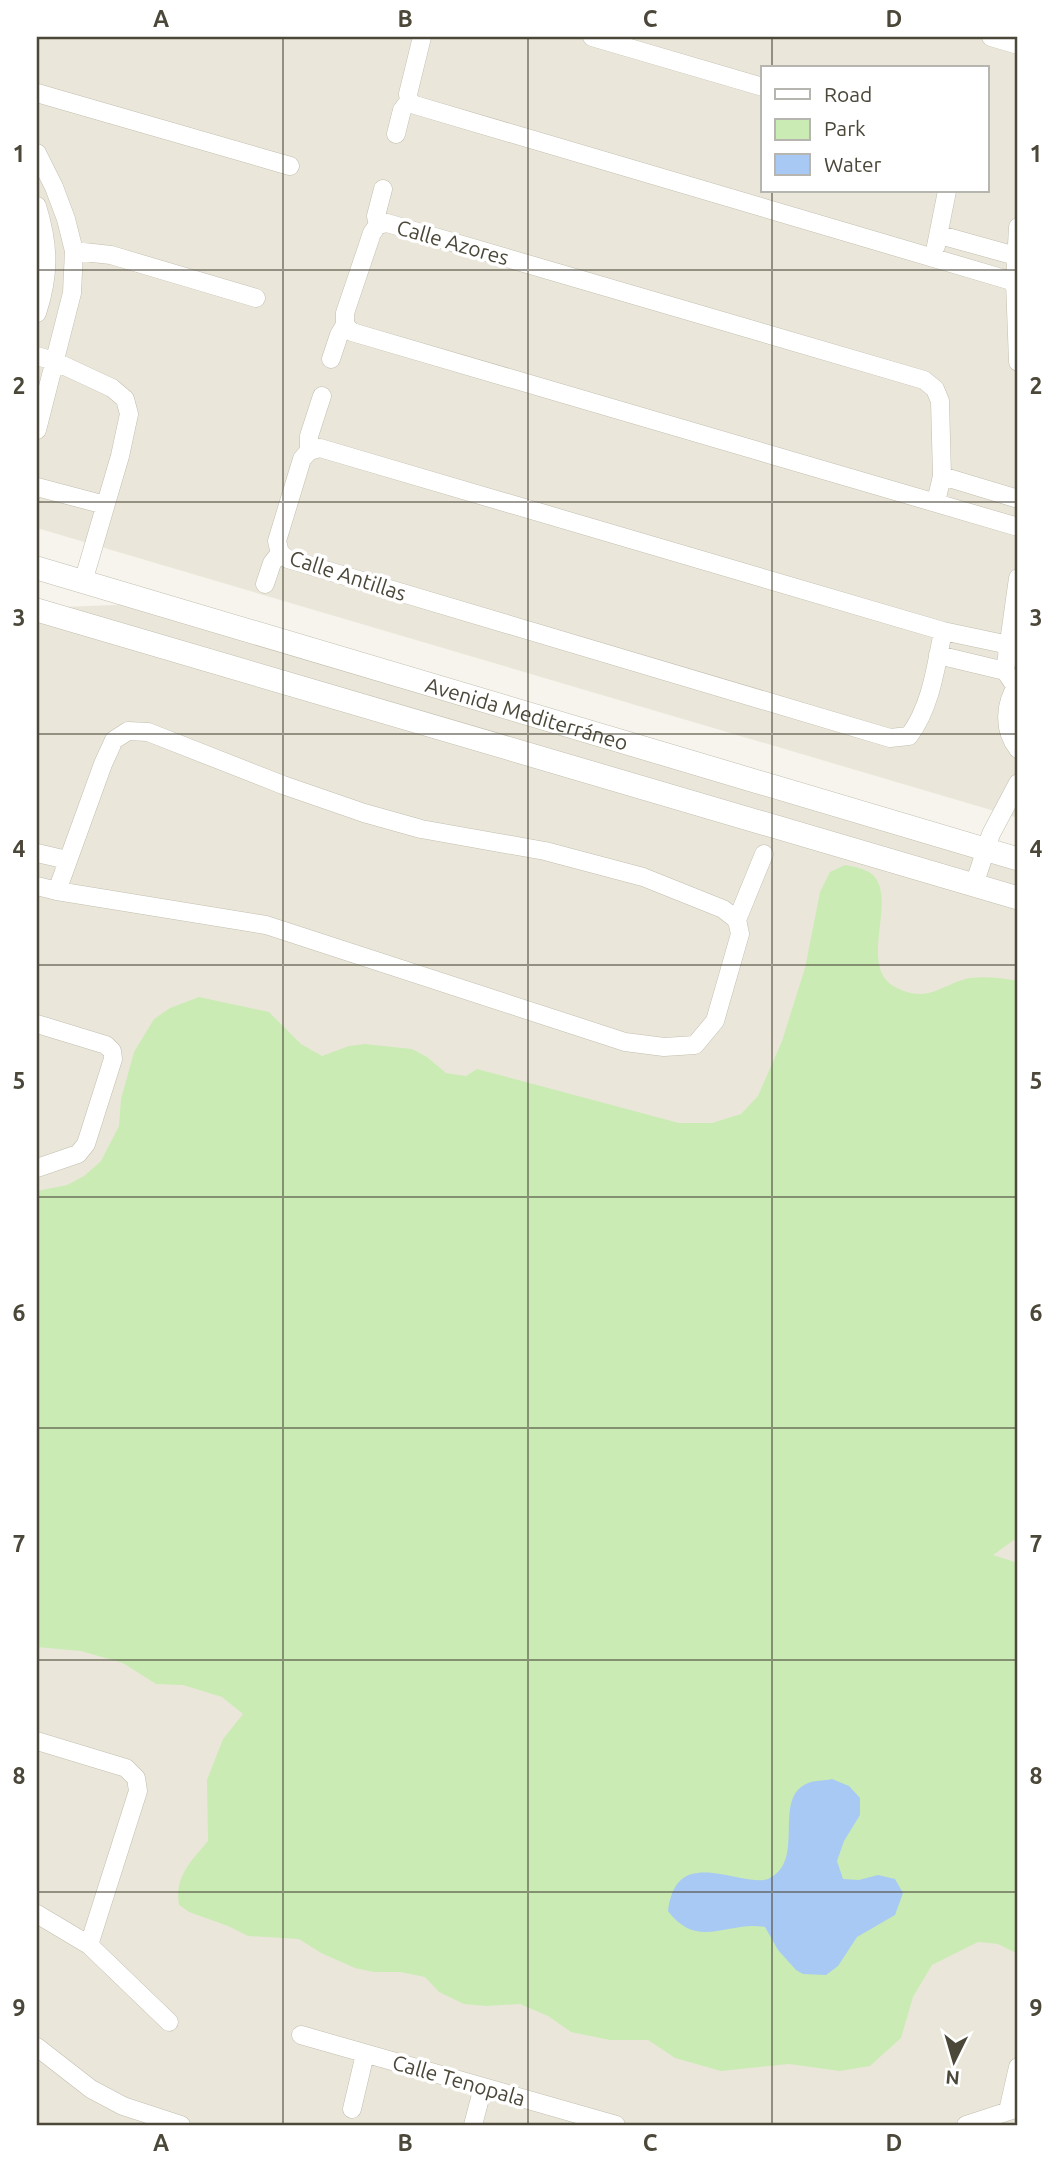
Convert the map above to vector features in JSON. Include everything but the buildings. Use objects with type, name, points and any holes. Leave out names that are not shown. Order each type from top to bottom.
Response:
[{"type":"street","points":[[396,134],[402,110],[408,101],[422,37]]},
{"type":"street","points":[[592,37],[761,86]]},
{"type":"street","points":[[991,37],[1018,45]]},
{"type":"street","points":[[37,93],[289,166]]},
{"type":"street","points":[[408,101],[1015,282]]},
{"type":"street","points":[[37,153],[54,187],[74,251],[72,293],[45,359],[37,430]]},
{"type":"street","points":[[378,225],[376,216],[383,189]]},
{"type":"street","points":[[932,259],[940,235],[947,192]]},
{"type":"street","points":[[37,206],[40,228],[47,242],[45,285],[37,313]]},
{"type":"street","name":"Calle Azores","points":[[331,359],[345,325],[345,313],[372,233],[378,225],[387,223],[925,380],[935,389],[940,401],[942,476],[936,502]]},
{"type":"street","points":[[1018,228],[1015,282],[1018,362]]},
{"type":"street","points":[[940,235],[1016,256]]},
{"type":"street","points":[[74,251],[111,255],[256,298]]},
{"type":"street","points":[[345,325],[352,332],[1018,527]]},
{"type":"street","points":[[45,359],[112,388],[125,399],[129,414],[120,456],[83,582]]},
{"type":"street","name":"Calle Antillas","points":[[322,396],[309,436],[309,451],[302,459],[277,541],[280,553],[288,559],[890,738],[909,736],[919,723],[943,631]]},
{"type":"street","points":[[309,451],[320,448],[943,631],[1014,649]]},
{"type":"street","points":[[942,476],[1018,499]]},
{"type":"street","points":[[37,486],[105,505]]},
{"type":"street","points":[[265,584],[272,563],[280,553]]},
{"type":"street","name":"Avenida Mediterráneo","points":[[37,568],[1018,859]]},
{"type":"street","points":[[1005,671],[1014,649],[1018,578]]},
{"type":"street","name":"Avenida Mediterráneo","points":[[37,610],[1018,898]]},
{"type":"street","points":[[938,655],[1005,671],[1017,686],[1010,698],[1007,722],[1009,733],[1018,749]]},
{"type":"street","points":[[57,891],[103,764],[114,740],[128,731],[148,732],[283,785],[364,813],[476,841],[545,851],[643,877],[723,909],[737,920]]},
{"type":"street","points":[[974,886],[991,834],[1009,816],[1018,783]]},
{"type":"street","points":[[37,853],[68,860]]},
{"type":"street","points":[[37,886],[266,925],[625,1042],[664,1048],[695,1045],[715,1021],[740,934],[737,920],[764,854]]},
{"type":"street","points":[[37,1024],[106,1045],[112,1051],[113,1059],[86,1144],[78,1154],[39,1166]]},
{"type":"street","points":[[37,1741],[126,1768],[136,1778],[138,1791],[89,1945]]},
{"type":"street","points":[[37,1914],[89,1945],[169,2022]]},
{"type":"street","name":"Calle Tenopala","points":[[302,2035],[613,2125]]},
{"type":"street","points":[[37,2046],[90,2089],[123,2106],[181,2125]]},
{"type":"street","points":[[352,2109],[365,2054]]},
{"type":"street","points":[[966,2125],[1013,2110],[1018,2067]]},
{"type":"street","points":[[473,2125],[483,2087]]},
{"type":"shaded area","points":[[37,37],[1018,37],[1018,818],[37,528]]},
{"type":"shaded area","points":[[191,602],[1018,854],[1018,2125],[37,2125],[37,608]]},
{"type":"green space","points":[[845,865],[861,869],[875,877],[882,903],[878,952],[880,967],[885,979],[897,988],[919,994],[936,991],[970,978],[1018,981],[1018,1537],[993,1555],[1018,1563],[1018,1954],[998,1944],[978,1942],[932,1965],[913,1997],[901,2038],[870,2066],[840,2071],[789,2064],[721,2071],[675,2058],[648,2040],[610,2040],[571,2032],[548,2016],[520,2004],[464,2004],[439,1992],[425,1977],[355,1968],[321,1953],[299,1939],[248,1936],[189,1912],[179,1905],[179,1886],[185,1870],[208,1841],[207,1780],[223,1739],[243,1714],[222,1697],[183,1685],[156,1684],[123,1663],[81,1651],[37,1647],[37,1191],[67,1185],[84,1176],[101,1161],[119,1126],[121,1099],[134,1052],[154,1019],[170,1008],[199,997],[269,1012],[301,1044],[322,1056],[349,1046],[365,1044],[412,1049],[427,1057],[446,1073],[466,1076],[477,1069],[679,1123],[712,1123],[741,1114],[758,1096],[782,1041],[805,968],[820,892],[830,872]]},
{"type":"water","points":[[832,1779],[849,1786],[860,1798],[860,1815],[844,1841],[837,1861],[843,1879],[859,1880],[878,1875],[895,1879],[903,1893],[895,1915],[857,1937],[838,1966],[826,1975],[803,1974],[778,1950],[765,1927],[738,1927],[702,1932],[679,1923],[668,1911],[677,1885],[693,1874],[714,1873],[762,1880],[779,1871],[786,1859],[791,1803],[796,1792],[806,1784]]}]
